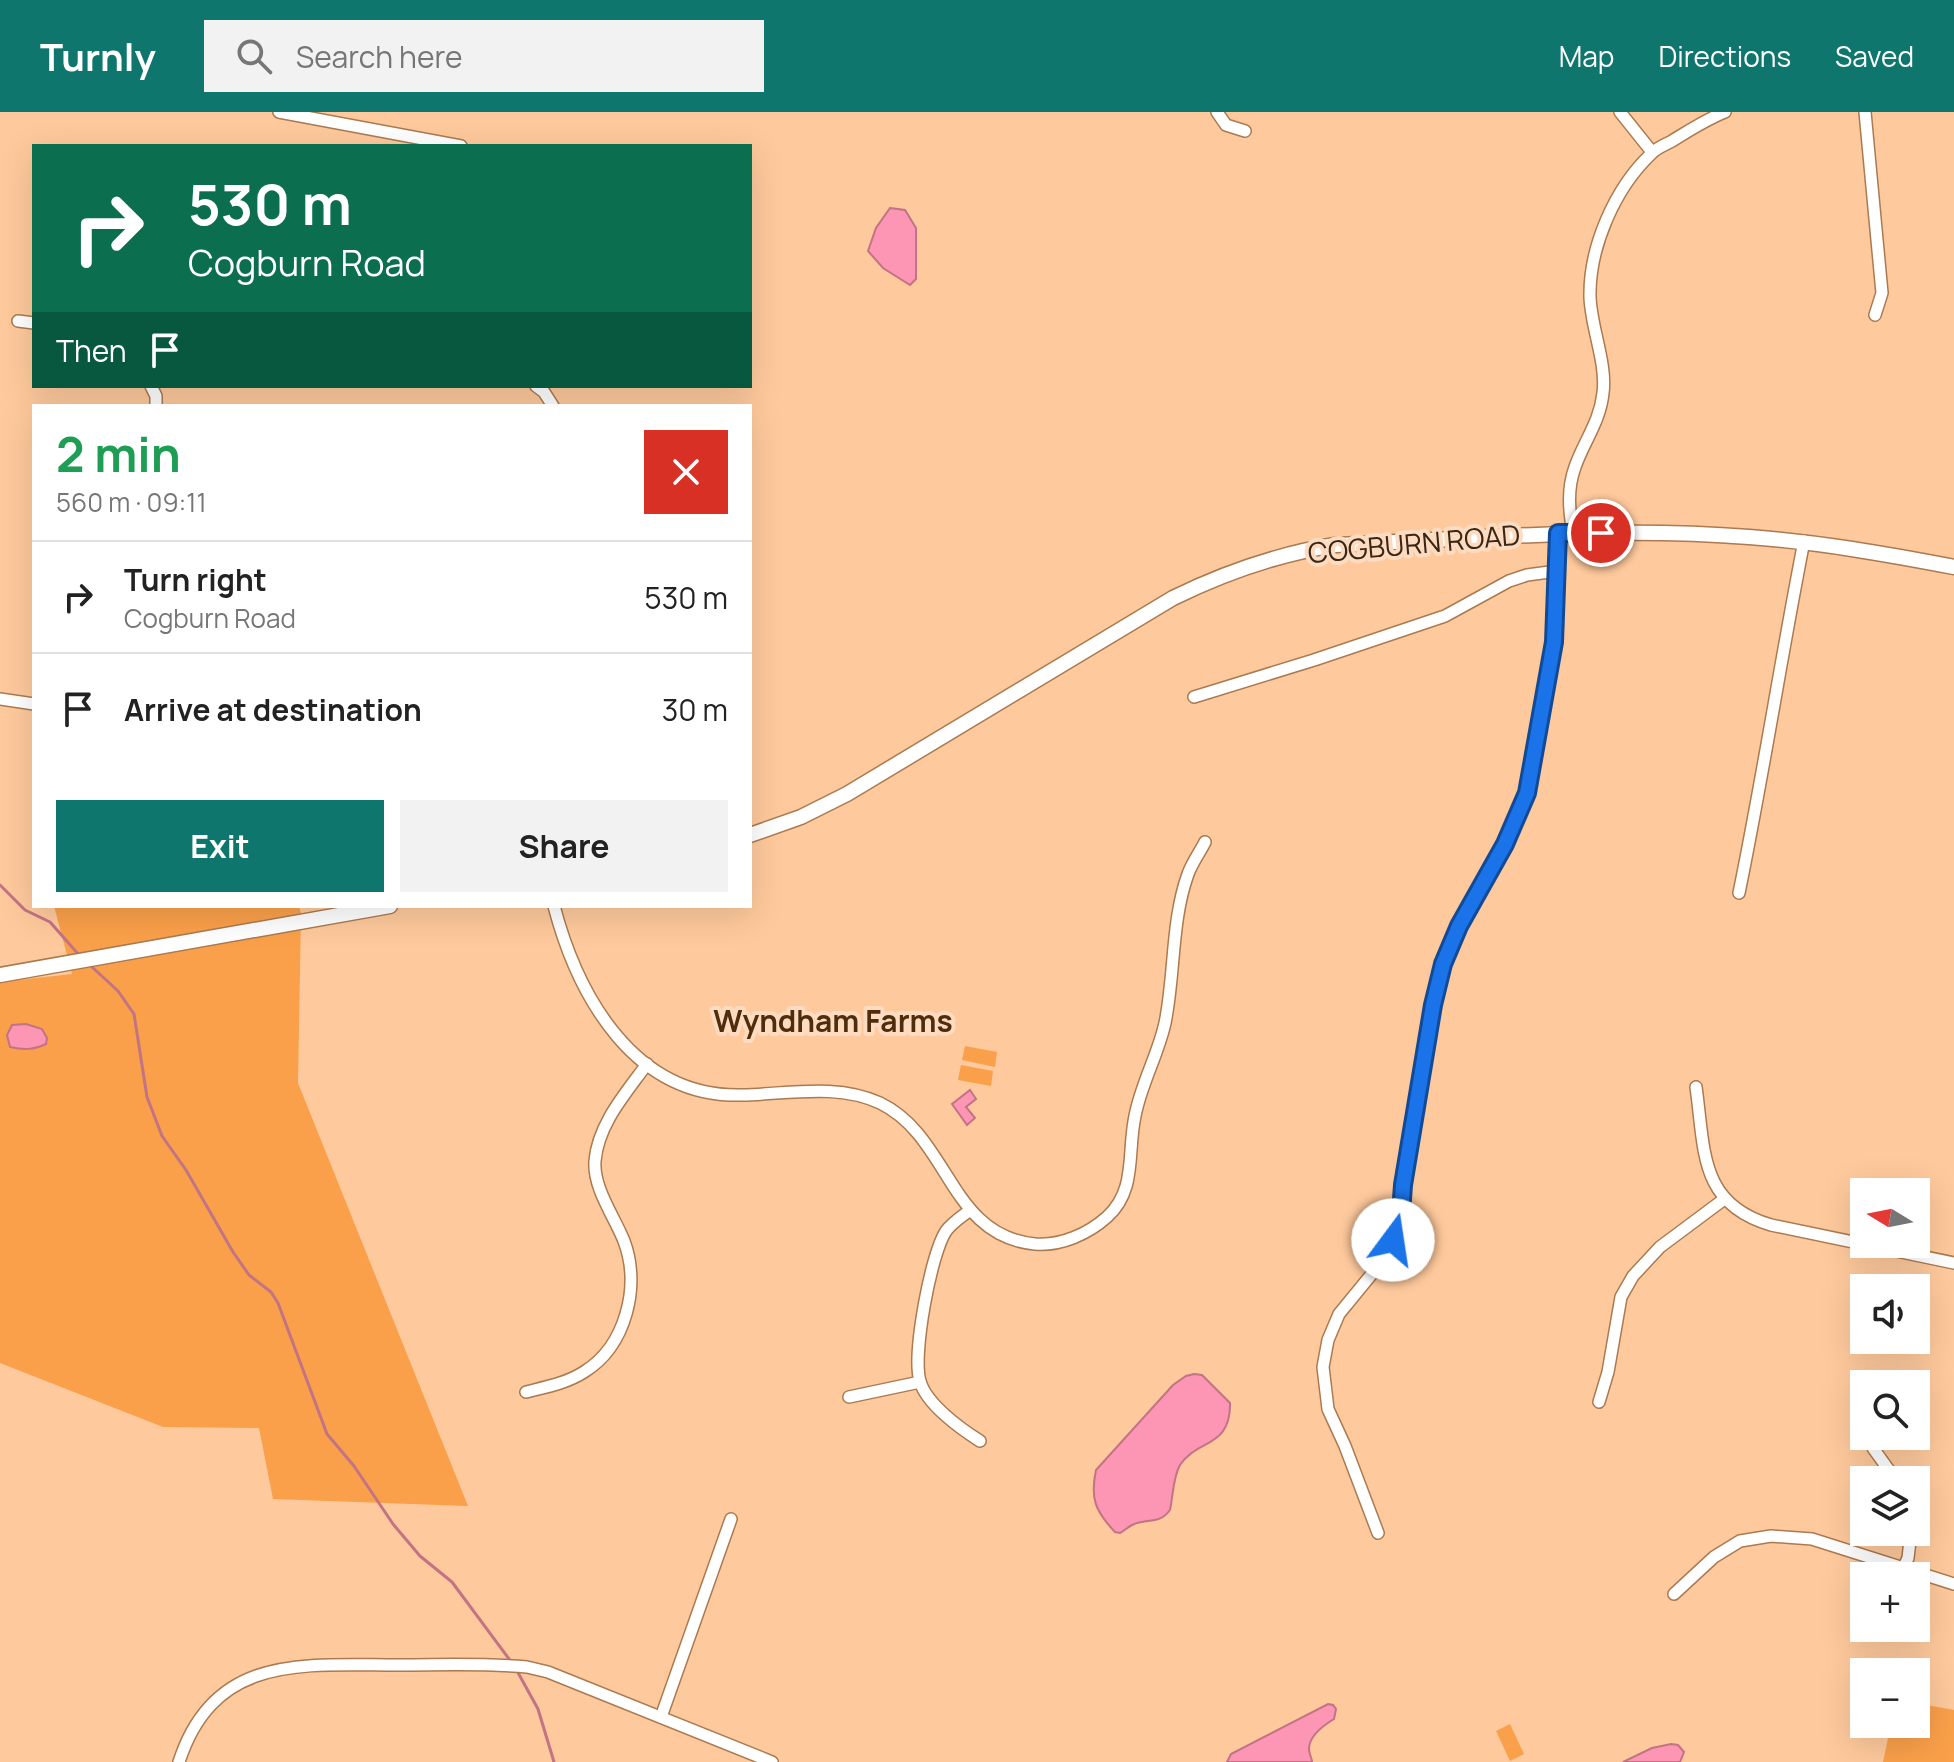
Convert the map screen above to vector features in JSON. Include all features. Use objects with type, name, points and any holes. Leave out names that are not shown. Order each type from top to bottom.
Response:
[{"type":"street","points":[[279,112],[450,144]]},
{"type":"street","points":[[1217,112],[1226,125],[1245,131]]},
{"type":"street","points":[[1620,112],[1652,152]]},
{"type":"street","points":[[1573,533],[1568,504],[1572,476],[1598,418],[1604,388],[1592,323],[1590,295],[1593,267],[1616,201],[1652,152],[1699,122],[1725,112]]},
{"type":"street","points":[[1865,112],[1882,293],[1875,315]]},
{"type":"street","points":[[18,321],[32,323]]},
{"type":"street","points":[[539,388],[552,404]]},
{"type":"street","points":[[1378,1533],[1328,1409],[1323,1381],[1325,1354],[1339,1314],[1380,1264],[1393,1240],[1401,1213],[1433,1005],[1443,964],[1459,926],[1505,844],[1527,793],[1554,642],[1558,533]]},
{"type":"street","name":"COGBURN ROAD","points":[[752,834],[801,817],[847,794],[1122,627],[1205,582],[1258,564],[1335,545],[1558,533],[1693,534],[1804,541],[1954,567]]},
{"type":"street","points":[[1739,893],[1804,541]]},
{"type":"street","points":[[1194,697],[1445,616],[1509,581],[1557,571]]},
{"type":"street","points":[[0,699],[32,704]]},
{"type":"street","points":[[555,908],[571,960],[589,997],[622,1042],[647,1064],[683,1087],[710,1094],[835,1091],[876,1101],[900,1115],[921,1133],[969,1211],[986,1227],[1003,1236],[1045,1244],[1072,1238],[1097,1225],[1125,1195],[1135,1113],[1165,1022],[1182,894],[1188,872],[1205,842]]},
{"type":"street","points":[[0,975],[379,908]]},
{"type":"street","points":[[526,1392],[568,1381],[585,1372],[608,1350],[623,1325],[630,1295],[629,1255],[601,1192],[595,1165],[596,1151],[612,1112],[647,1064]]},
{"type":"street","points":[[1696,1087],[1707,1168],[1723,1200],[1745,1216],[1771,1225],[1954,1263]]},
{"type":"street","points":[[1599,1402],[1608,1372],[1621,1297],[1633,1276],[1660,1247],[1723,1200]]},
{"type":"street","points":[[969,1211],[946,1230],[936,1254],[919,1337],[920,1382],[940,1410],[980,1441]]},
{"type":"street","points":[[849,1397],[920,1382]]},
{"type":"street","points":[[661,1717],[731,1519]]},
{"type":"street","points":[[1674,1594],[1714,1557],[1740,1541],[1771,1536],[1812,1539],[1882,1562]]},
{"type":"street","points":[[1930,1577],[1954,1584]]},
{"type":"street","points":[[179,1762],[198,1721],[225,1693],[244,1680],[287,1666],[527,1667],[548,1672],[772,1762]]},
{"type":"shaded area","points":[[890,208],[905,210],[916,228],[916,279],[910,285],[883,268],[868,251],[876,228]]},
{"type":"shaded area","points":[[55,908],[300,908],[298,1083],[468,1506],[273,1499],[259,1428],[163,1427],[0,1363],[0,982],[72,974]]},
{"type":"shaded area","points":[[26,1024],[42,1029],[47,1038],[46,1044],[28,1049],[10,1047],[7,1035],[12,1025]]},
{"type":"shaded area","points":[[965,1046],[997,1052],[995,1067],[962,1060]]},
{"type":"shaded area","points":[[961,1065],[993,1071],[991,1086],[958,1080]]},
{"type":"shaded area","points":[[970,1090],[976,1099],[966,1107],[975,1118],[967,1125],[952,1104]]},
{"type":"shaded area","points":[[1194,1374],[1202,1375],[1230,1403],[1225,1428],[1180,1465],[1170,1510],[1166,1515],[1132,1525],[1120,1533],[1115,1532],[1096,1504],[1096,1470],[1173,1385]]},
{"type":"shaded area","points":[[1328,1704],[1336,1709],[1334,1719],[1314,1735],[1309,1749],[1312,1762],[1227,1762],[1231,1754]]},
{"type":"shaded area","points":[[1930,1706],[1954,1710],[1954,1762],[1883,1762],[1888,1738],[1930,1738]]},
{"type":"shaded area","points":[[1510,1724],[1524,1754],[1510,1761],[1496,1731]]},
{"type":"shaded area","points":[[1678,1745],[1684,1752],[1680,1762],[1623,1762],[1652,1748]]},
{"type":"waterway","points":[[0,885],[25,910],[50,922],[79,955]]},
{"type":"waterway","points":[[91,966],[118,991],[134,1014],[147,1097],[162,1136],[186,1170],[233,1252],[249,1275],[271,1292],[278,1303],[327,1434],[354,1466],[393,1524],[420,1556],[452,1582],[512,1663]]},
{"type":"waterway","points":[[516,1669],[538,1709],[554,1762]]},
{"type":"district","name":"Wyndham Farms","points":[[833,1022]]},
{"type":"route","points":[[1393,1240],[1401,1213],[1433,1005],[1443,964],[1459,926],[1505,844],[1527,793],[1554,642],[1558,533],[1601,533]]}]
